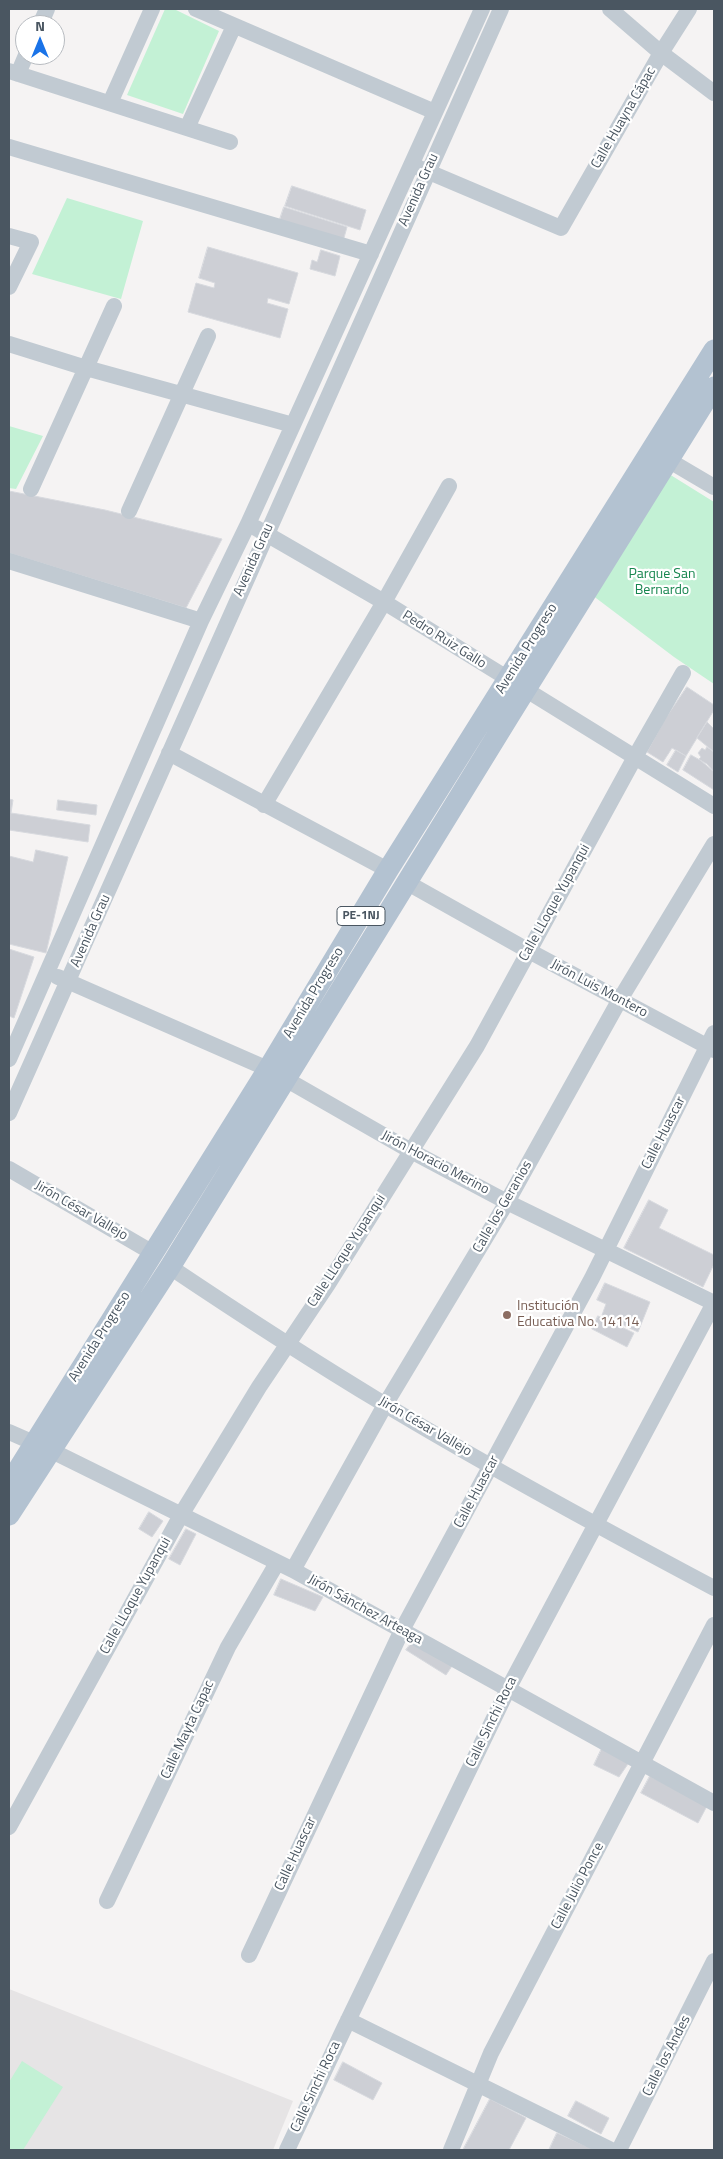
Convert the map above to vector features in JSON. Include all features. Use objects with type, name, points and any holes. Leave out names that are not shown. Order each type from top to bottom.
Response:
[{"type":"main road","name":"Avenida Progreso","points":[[9,1484],[42,1447],[170,1268],[388,870],[516,685],[660,455],[714,350]]},
{"type":"main road","name":"Avenida Progreso","points":[[660,455],[714,387]]},
{"type":"main road","name":"Avenida Progreso","points":[[9,1515],[42,1447],[153,1253],[406,882],[516,685]]},
{"type":"street","points":[[110,104],[152,9]]},
{"type":"street","points":[[196,9],[435,112]]},
{"type":"street","name":"Avenida Grau","points":[[9,1059],[201,621],[248,524],[482,9]]},
{"type":"street","name":"Avenida Grau","points":[[9,1113],[501,9]]},
{"type":"street","points":[[610,9],[661,53],[714,93]]},
{"type":"street","name":"Calle Huayna Cápac","points":[[427,172],[561,228],[661,53],[689,9]]},
{"type":"street","points":[[187,128],[234,26]]},
{"type":"street","points":[[13,72],[230,142]]},
{"type":"street","points":[[9,147],[371,254]]},
{"type":"street","points":[[412,164],[427,172]]},
{"type":"street","points":[[9,236],[31,242],[9,287]]},
{"type":"street","points":[[31,489],[114,306]]},
{"type":"street","points":[[129,511],[208,336]]},
{"type":"street","points":[[9,344],[86,368],[293,425]]},
{"type":"street","points":[[660,455],[714,487]]},
{"type":"street","points":[[264,805],[384,602],[449,486]]},
{"type":"street","name":"Pedro Ruiz Gallo","points":[[248,524],[384,602],[714,806]]},
{"type":"street","points":[[9,561],[201,621]]},
{"type":"street","name":"Calle LLoque Yupanqui","points":[[9,1827],[180,1515],[477,1046],[683,673]]},
{"type":"street","points":[[169,753],[388,870]]},
{"type":"street","name":"Calle los Geranios","points":[[293,1570],[385,1404],[507,1202],[619,1001],[714,844]]},
{"type":"street","name":"Jirón Luis Montero","points":[[406,882],[619,1001],[712,1043]]},
{"type":"street","name":"Jirón Horacio Merino","points":[[47,972],[276,1074],[411,1151],[507,1202],[714,1303]]},
{"type":"street","name":"Calle Huascar","points":[[249,1955],[402,1630],[492,1466],[712,1043]]},
{"type":"street","name":"Jirón César Vallejo","points":[[9,1169],[153,1253]]},
{"type":"street","name":"Jirón César Vallejo","points":[[170,1268],[287,1344],[385,1404],[595,1525],[714,1588]]},
{"type":"street","name":"Calle Sinchi Roca","points":[[287,2150],[508,1688],[714,1303]]},
{"type":"street","name":"Jirón Sánchez Arteaga","points":[[9,1432],[293,1570],[714,1803]]},
{"type":"street","name":"Calle Mayta Capac","points":[[107,1901],[228,1646],[277,1562]]},
{"type":"street","name":"Calle Julio Ponce","points":[[451,2150],[491,2053],[714,1625]]},
{"type":"street","name":"Calle los Andes","points":[[619,2150],[714,1961]]},
{"type":"street","points":[[348,2020],[611,2150]]},
{"type":"shaded area","points":[[9,1989],[293,2101],[273,2150],[9,2150]]},
{"type":"green space","points":[[165,9],[174,9],[219,31],[183,114],[127,95]]},
{"type":"green space","points":[[67,198],[143,221],[121,299],[32,274]]},
{"type":"green space","points":[[9,426],[43,436],[16,489],[9,488]]},
{"type":"green space","name":"Parque San Bernardo","points":[[669,474],[714,502],[714,684],[674,657],[592,595]]},
{"type":"green space","points":[[22,2061],[63,2087],[23,2150],[9,2150],[9,2082]]},
{"type":"building","points":[[292,186],[366,210],[360,230],[285,206]]},
{"type":"building","points":[[284,207],[347,227],[342,245],[278,225]]},
{"type":"building","points":[[208,247],[298,273],[289,304],[268,298],[267,303],[288,309],[280,338],[188,312],[196,283],[214,288],[215,283],[199,278]]},
{"type":"building","points":[[321,250],[340,256],[335,276],[310,269],[312,260],[317,262]]},
{"type":"building","points":[[9,491],[105,510],[222,539],[186,608],[9,553]]},
{"type":"building","points":[[687,687],[714,705],[714,710],[686,756],[672,748],[663,762],[647,752],[665,719]]},
{"type":"building","points":[[707,722],[714,729],[714,752],[697,738]]},
{"type":"building","points":[[707,747],[714,752],[714,772],[699,759],[701,757],[698,753],[702,748],[705,750]]},
{"type":"building","points":[[676,750],[686,756],[678,772],[667,765]]},
{"type":"building","points":[[691,755],[707,764],[714,772],[714,790],[683,770]]},
{"type":"building","points":[[9,799],[13,800],[11,813],[90,825],[88,842],[9,830]]},
{"type":"building","points":[[58,800],[97,805],[96,815],[57,810]]},
{"type":"building","points":[[36,850],[68,857],[46,953],[9,944],[9,856],[33,862]]},
{"type":"building","points":[[9,949],[34,957],[14,1018],[9,1016]]},
{"type":"building","points":[[649,1200],[668,1210],[659,1228],[714,1255],[714,1264],[703,1287],[624,1248]]},
{"type":"building","points":[[605,1283],[650,1302],[638,1332],[602,1315],[606,1304],[597,1300]]},
{"type":"building","points":[[598,1316],[634,1333],[627,1347],[592,1329]]},
{"type":"building","points":[[149,1512],[163,1521],[152,1537],[139,1529]]},
{"type":"building","points":[[186,1529],[196,1534],[180,1565],[169,1559]]},
{"type":"building","points":[[281,1579],[323,1597],[315,1611],[274,1595]]},
{"type":"building","points":[[413,1641],[454,1663],[446,1675],[406,1650]]},
{"type":"building","points":[[603,1746],[630,1761],[619,1777],[594,1765]]},
{"type":"building","points":[[650,1776],[707,1806],[698,1823],[641,1793]]},
{"type":"building","points":[[343,2062],[382,2083],[373,2100],[334,2080]]},
{"type":"building","points":[[490,2099],[526,2118],[509,2150],[463,2150]]},
{"type":"building","points":[[576,2101],[609,2118],[601,2134],[568,2116]]},
{"type":"building","points":[[557,2133],[595,2150],[549,2150]]},
{"type":"place","name":"Institución Educativa No. 14114","points":[[507,1315]]}]
